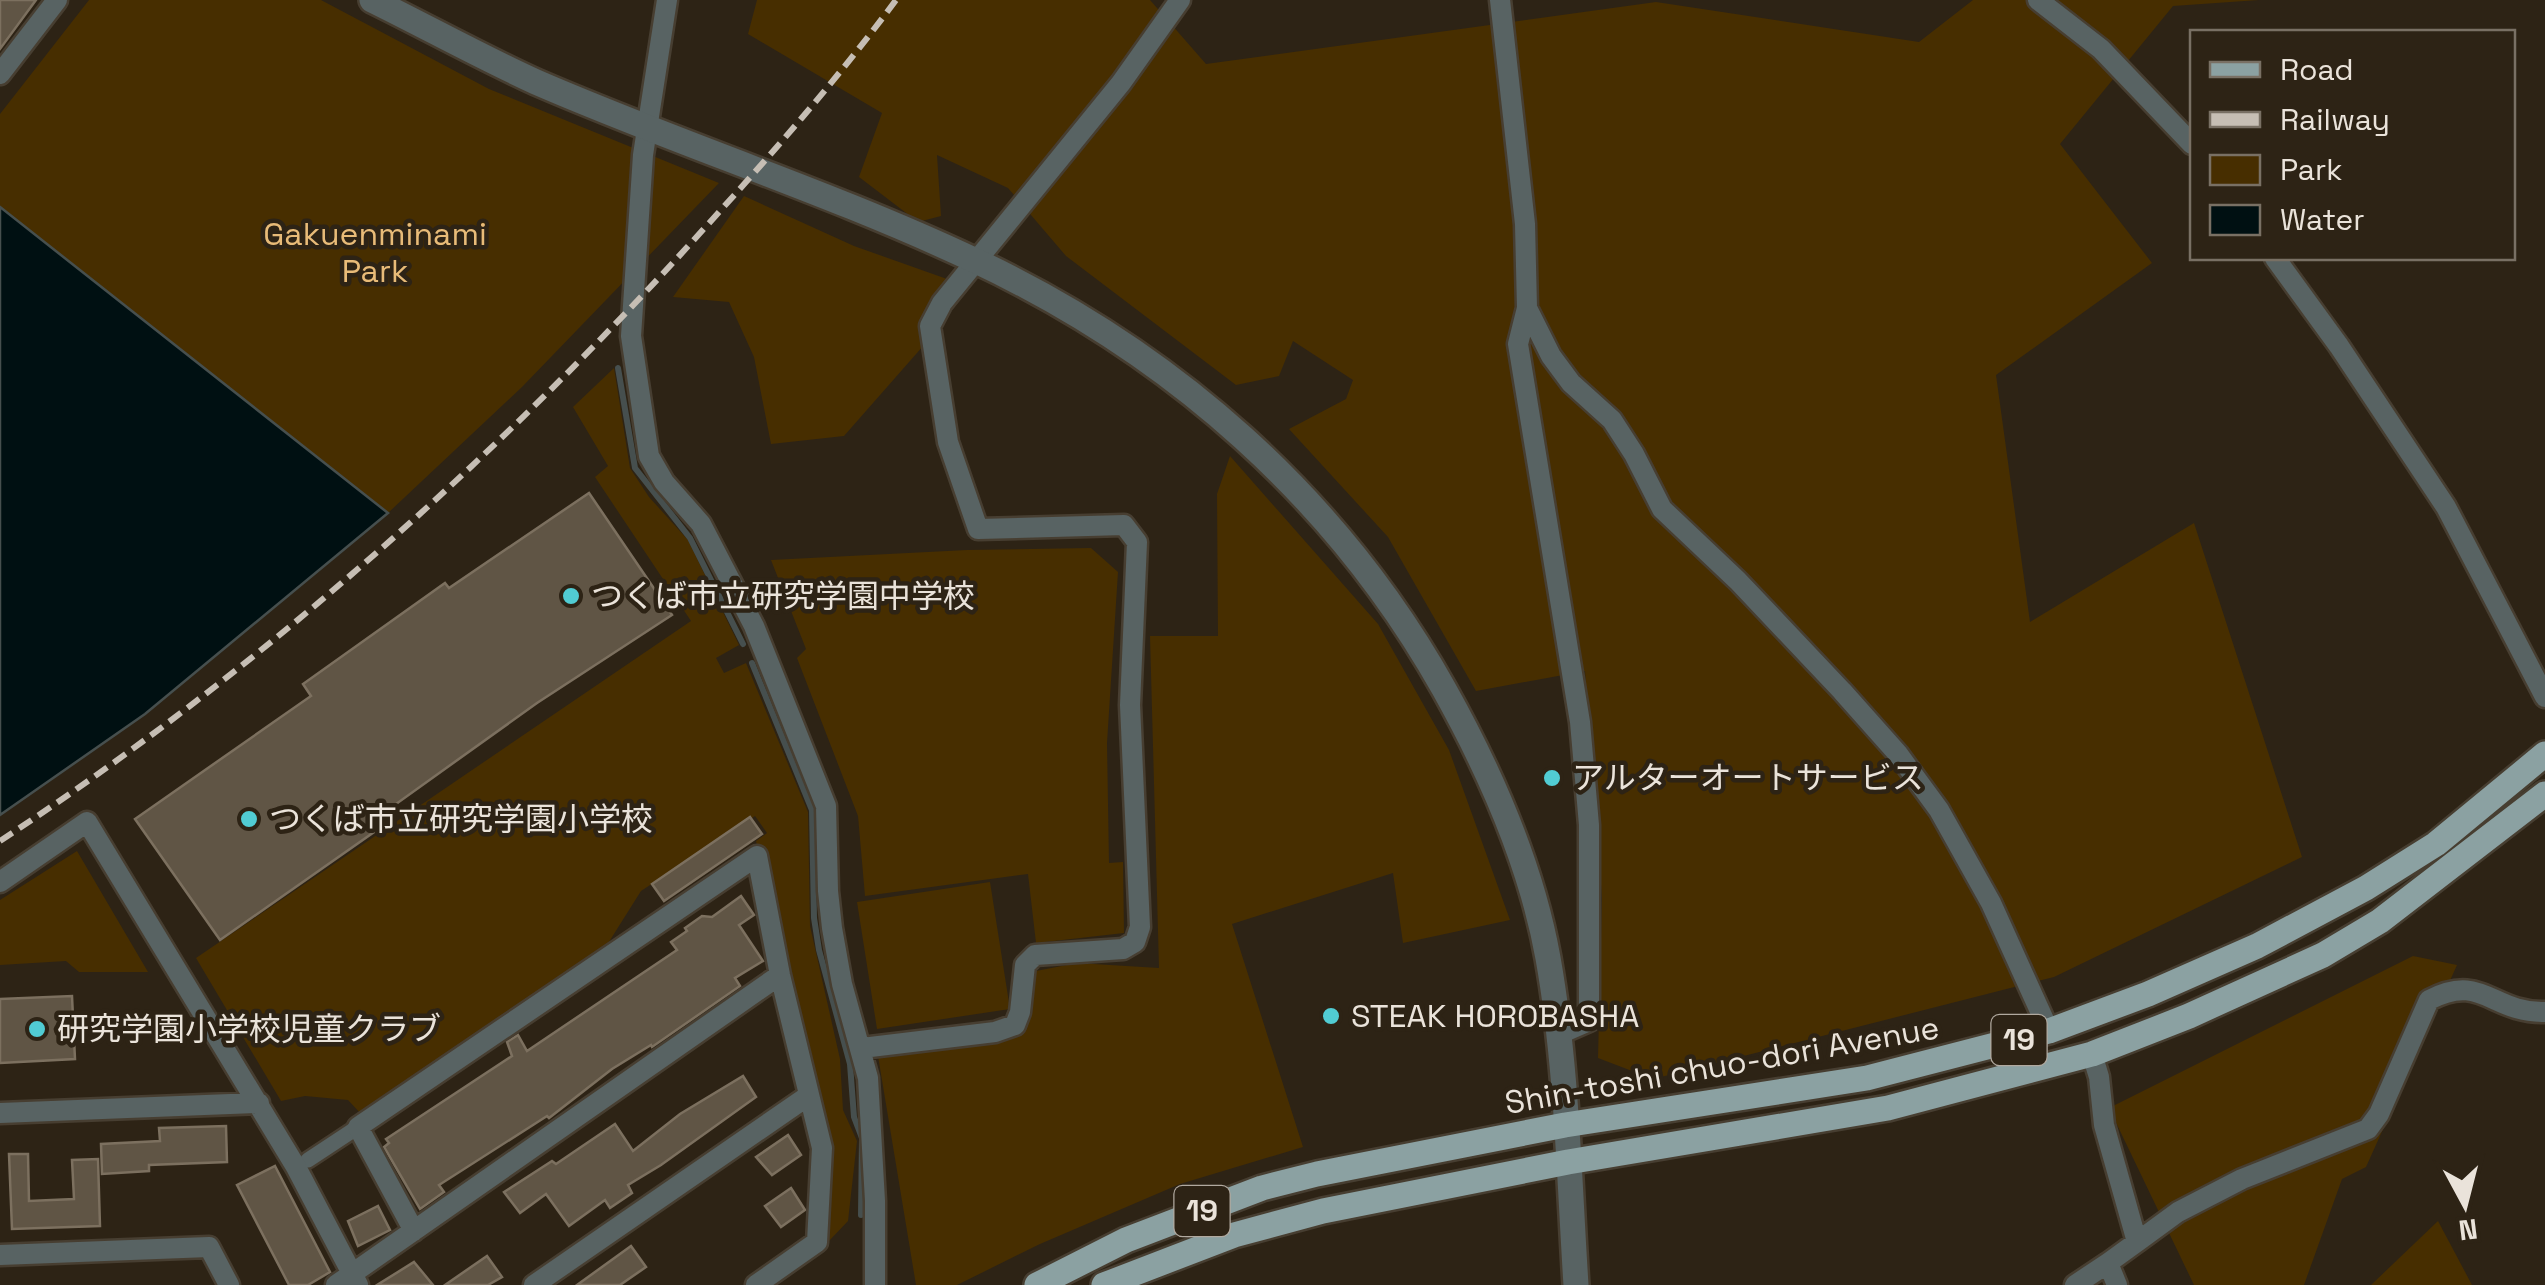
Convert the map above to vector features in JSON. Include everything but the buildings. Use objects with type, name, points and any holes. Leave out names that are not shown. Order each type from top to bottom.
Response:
[{"type":"main road","name":"Shin-toshi chuo-dori Avenue","points":[[1037,1285],[1126,1240],[1262,1188],[1377,1161],[1565,1125],[1867,1078],[2049,1031],[2148,994],[2257,946],[2366,888],[2436,844],[2545,754]]},
{"type":"main road","name":"Shin-toshi chuo-dori Avenue","points":[[1104,1285],[1234,1235],[1323,1211],[1568,1162],[1888,1108],[2092,1054],[2189,1016],[2323,954],[2380,922],[2545,794]]},
{"type":"street","points":[[0,74],[56,0]]},
{"type":"street","points":[[372,0],[535,81],[975,260],[1114,337],[1228,422],[1289,480],[1382,590],[1464,725],[1506,812],[1547,956],[1565,1125],[1576,1285]]},
{"type":"street","points":[[668,0],[647,126],[630,336],[648,456],[664,482],[700,524],[754,626],[826,806],[832,928],[842,984],[868,1078],[875,1285]]},
{"type":"street","points":[[862,1048],[995,1032],[1014,1026],[1020,1012],[1024,966],[1035,955],[1123,949],[1135,942],[1140,927],[1130,704],[1137,542],[1124,525],[978,529],[948,442],[930,326],[942,303],[1121,83],[1180,0]]},
{"type":"street","points":[[1500,0],[1525,224],[1527,308],[1518,344],[1580,722],[1590,825],[1589,1021],[1557,1035]]},
{"type":"street","points":[[2038,0],[2101,49],[2190,142]]},
{"type":"street","points":[[2276,260],[2446,507],[2545,697]]},
{"type":"street","points":[[1527,308],[1551,356],[1571,383],[1612,420],[1662,509],[1842,691],[1898,754],[1939,810],[1991,904],[2049,1031]]},
{"type":"street","points":[[0,882],[87,822],[296,1166],[349,1282],[414,1231],[780,975]]},
{"type":"street","points":[[308,1160],[757,856],[780,975],[822,1148],[817,1242],[756,1285]]},
{"type":"street","points":[[2075,1285],[2178,1212],[2242,1179],[2368,1129],[2385,1102],[2429,1000],[2448,990],[2467,988],[2522,1012],[2545,1012]]},
{"type":"street","points":[[2092,1054],[2099,1077],[2104,1125],[2137,1242]]},
{"type":"street","points":[[534,1285],[808,1096]]},
{"type":"street","points":[[0,1112],[259,1103]]},
{"type":"street","points":[[358,1127],[414,1231]]},
{"type":"street","points":[[0,1255],[209,1247],[228,1285]]},
{"type":"street","points":[[2108,1263],[2117,1285]]},
{"type":"green space","name":"Gakuenminami Park","points":[[89,0],[321,0],[489,89],[719,183],[522,387],[388,513],[0,207],[0,114]]},
{"type":"green space","points":[[757,0],[1150,0],[1206,64],[1656,2],[1919,42],[1973,0],[2259,0],[2173,6],[2060,144],[2152,263],[1996,375],[2030,622],[2194,523],[2302,857],[2054,977],[1653,1079],[1598,1058],[1602,898],[1585,671],[1476,691],[1388,537],[1289,429],[1346,399],[1353,380],[1293,341],[1279,376],[1236,385],[1066,256],[1008,188],[937,155],[941,216],[918,222],[859,177],[882,113],[748,34]]},
{"type":"green space","points":[[744,196],[854,246],[947,279],[921,329],[924,345],[844,436],[771,444],[754,357],[729,302],[673,297]]},
{"type":"green space","points":[[614,368],[630,468],[649,497],[688,540],[739,645],[716,658],[724,673],[746,663],[808,812],[810,926],[840,1059],[843,1110],[857,1141],[848,1221],[829,1241],[832,1160],[756,841],[767,833],[755,816],[641,891],[607,945],[362,1115],[348,1100],[305,1096],[281,1101],[196,958],[691,621],[595,477],[608,466],[573,407]]},
{"type":"green space","points":[[1230,456],[1378,624],[1449,750],[1510,920],[1403,943],[1393,873],[1232,924],[1303,1147],[1180,1184],[1040,1244],[957,1285],[916,1285],[878,1056],[1013,1038],[1029,1021],[1036,971],[1077,963],[1159,968],[1150,636],[1218,636],[1217,494]]},
{"type":"green space","points":[[1091,548],[1118,572],[1107,743],[1109,863],[1123,862],[1124,933],[1036,943],[1028,874],[865,896],[858,816],[797,658],[806,649],[771,560]]},
{"type":"green space","points":[[77,851],[148,972],[79,972],[66,961],[0,965],[0,900]]},
{"type":"green space","points":[[990,882],[1010,1009],[877,1029],[857,902]]},
{"type":"green space","points":[[2413,956],[2457,965],[2366,1167],[2342,1179],[2304,1285],[2194,1285],[2109,1108]]},
{"type":"green space","points":[[2438,1221],[2472,1285],[2371,1285]]},
{"type":"water","points":[[0,207],[388,513],[145,714],[0,815]]},
{"type":"waterway","points":[[618,368],[635,468],[690,538],[743,644]]},
{"type":"waterway","points":[[752,663],[812,810],[814,918],[850,1064],[854,1117],[862,1138],[861,1215]]},
{"type":"railway","points":[[0,841],[186,709],[364,564],[449,487],[532,408],[691,243],[796,124],[896,0]]},
{"type":"place","name":"つくば市立研究学園中学校","points":[[571,596]]},
{"type":"place","name":"アルターオートサービス","points":[[1552,778]]},
{"type":"place","name":"つくば市立研究学園小学校","points":[[249,819]]},
{"type":"place","name":"STEAK HOROBASHA","points":[[1331,1016]]},
{"type":"place","name":"研究学園小学校児童クラブ","points":[[37,1029]]}]
